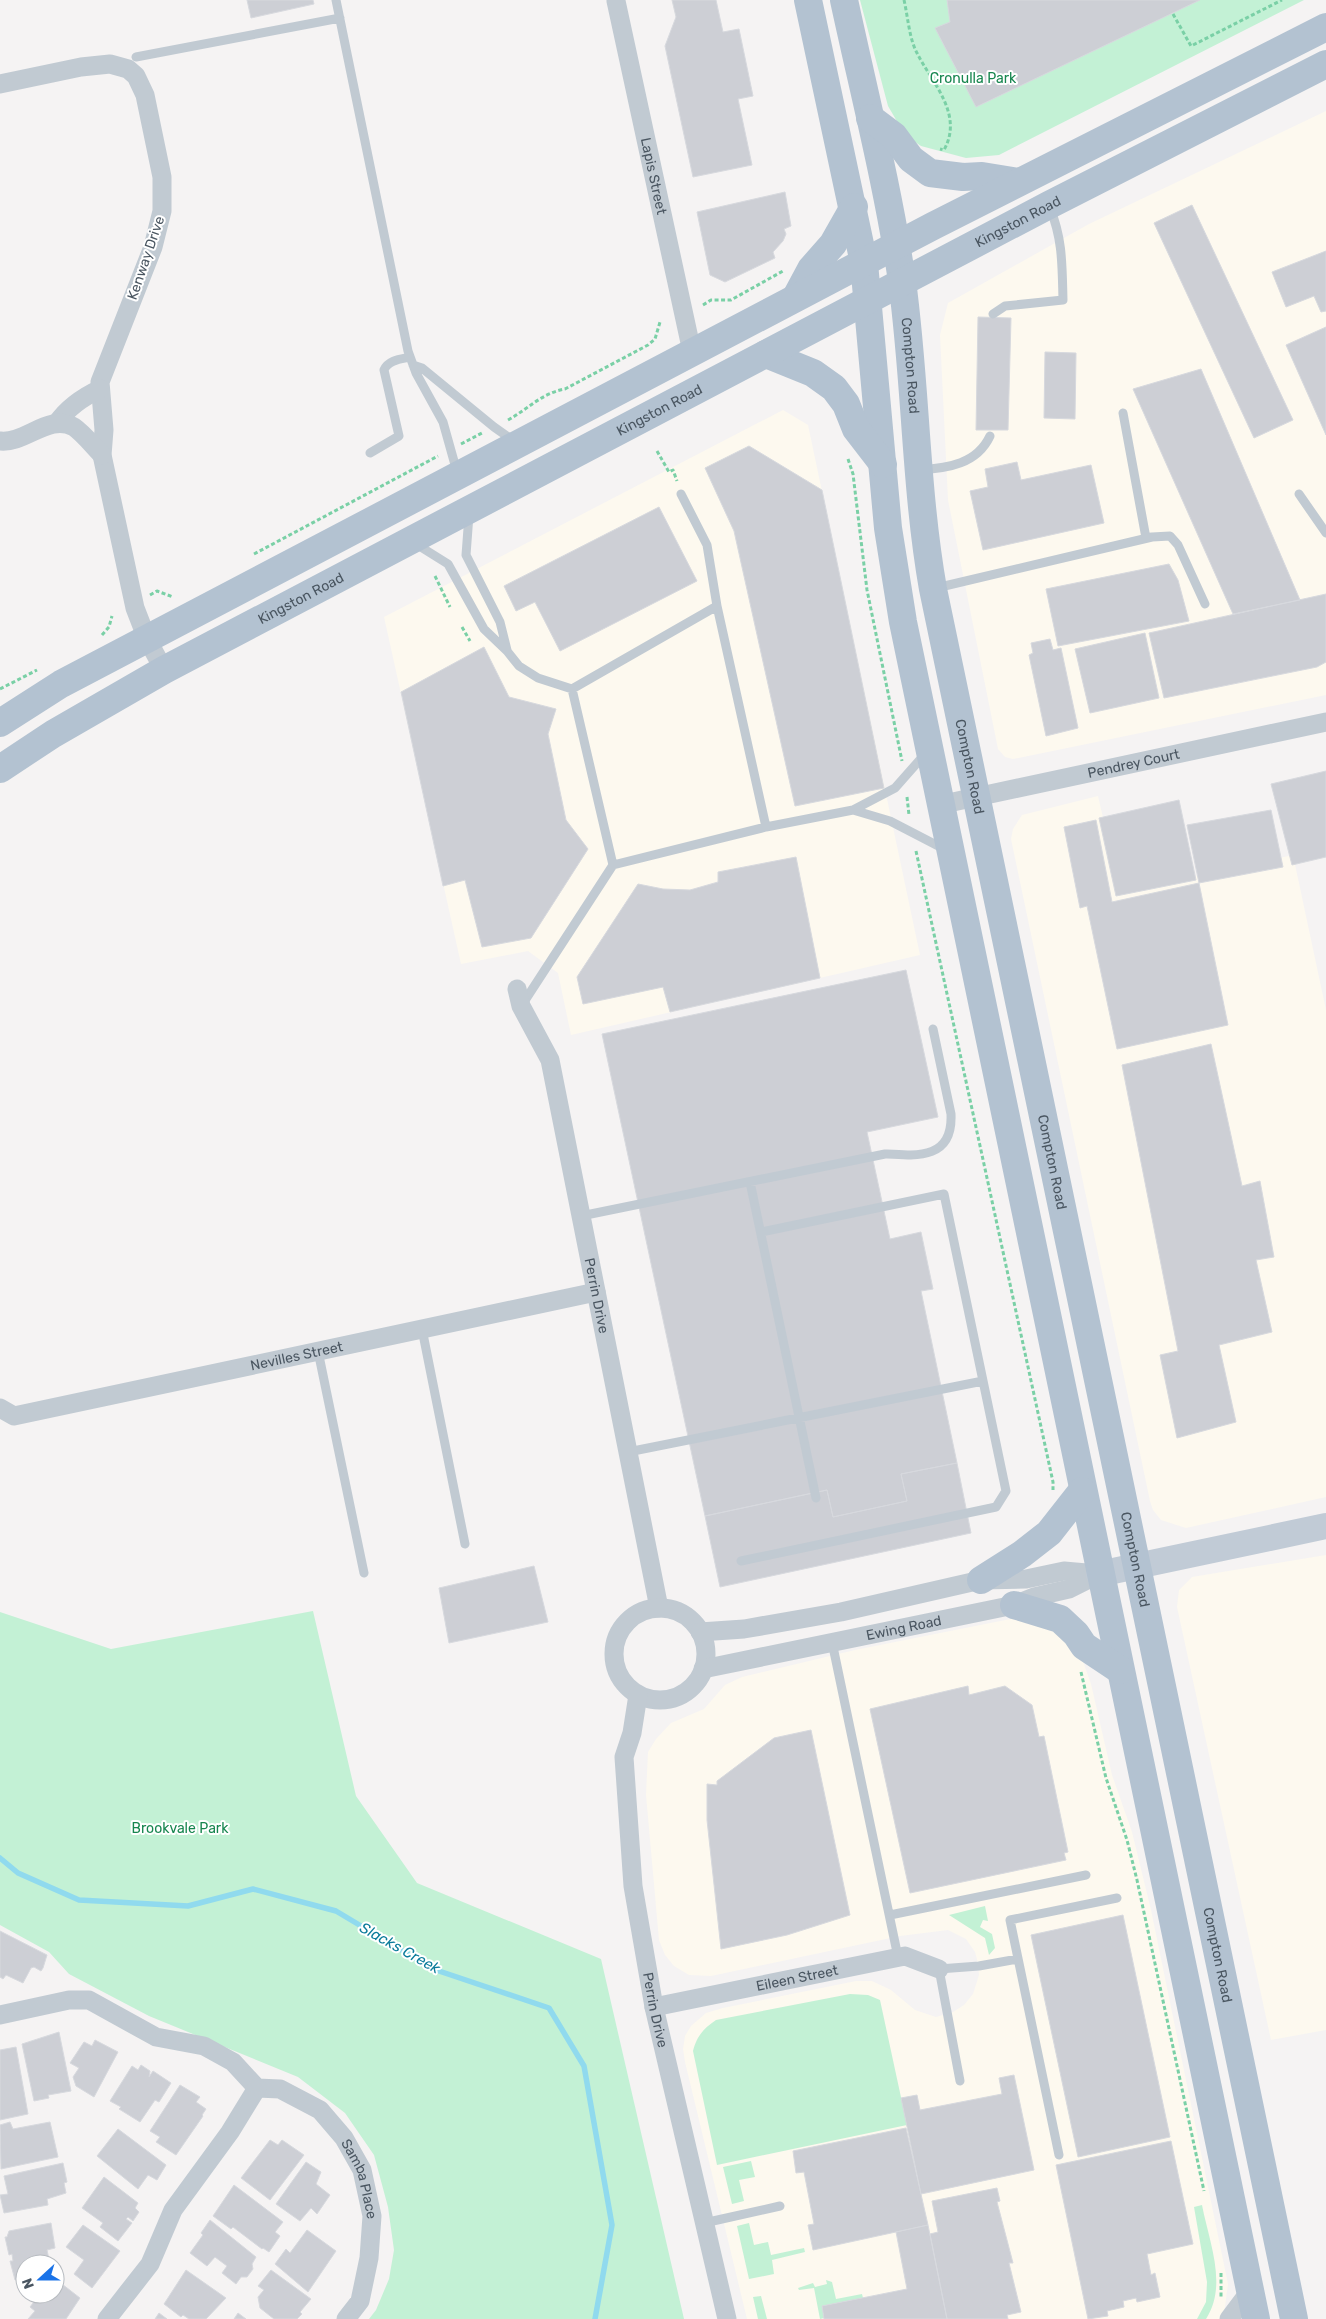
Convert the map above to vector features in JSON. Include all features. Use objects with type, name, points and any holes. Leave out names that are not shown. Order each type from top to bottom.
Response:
[{"type":"main road","points":[[808,0],[854,207],[864,262],[888,528],[897,587],[928,750],[1256,2319]]},
{"type":"main road","name":"Compton Road","points":[[844,0],[870,118],[902,282],[926,550],[933,588],[1294,2319]]},
{"type":"main road","points":[[0,723],[61,684],[147,639],[454,462],[518,443],[1018,182],[1326,27]]},
{"type":"main road","name":"Kingston Road","points":[[0,769],[61,729],[164,670],[1049,205],[1326,64]]},
{"type":"main road","points":[[870,118],[894,136],[912,159],[930,173],[963,178],[982,176],[1018,182]]},
{"type":"main road","points":[[796,297],[811,269],[833,244],[854,207]]},
{"type":"main road","points":[[766,354],[813,373],[834,388],[846,404],[856,429],[883,464]]},
{"type":"main road","points":[[981,1580],[1022,1554],[1049,1533],[1082,1491]]},
{"type":"main road","name":"Ewing Road","points":[[1099,1574],[1326,1526]]},
{"type":"main road","points":[[1014,1605],[1060,1619],[1076,1634],[1084,1646],[1120,1670]]},
{"type":"street","name":"Lapis Street","points":[[616,1],[692,352]]},
{"type":"street","points":[[0,84],[98,64],[132,63]]},
{"type":"street","name":"Kenway Drive","points":[[132,63],[145,95],[162,177],[162,211],[153,247],[102,375],[100,389],[104,430],[102,454],[131,595],[147,639],[164,670]]},
{"type":"street","points":[[58,423],[64,412],[86,396],[100,389]]},
{"type":"street","points":[[0,442],[16,441],[58,423],[73,427],[102,454]]},
{"type":"street","name":"Pendrey Court","points":[[940,805],[1326,722]]},
{"type":"street","name":"Perrin Drive","points":[[519,998],[550,1060],[659,1608]]},
{"type":"street","name":"Nevilles Street","points":[[0,1408],[14,1416],[596,1292]]},
{"type":"street","name":"Ewing Road","points":[[700,1632],[744,1629],[841,1612],[981,1580],[1026,1579],[1064,1571],[1099,1574]]},
{"type":"street","name":"Ewing Road","points":[[703,1669],[1014,1605],[1034,1597],[1069,1589],[1099,1574]]},
{"type":"street","points":[[659,1608],[670,1609],[685,1615],[700,1632],[705,1644],[703,1669],[695,1684],[673,1699],[655,1700],[638,1695],[623,1682],[618,1674],[613,1655],[617,1636],[628,1620],[645,1610],[659,1608]]},
{"type":"street","name":"Perrin Drive","points":[[638,1695],[632,1733],[624,1757],[624,1782],[633,1886],[654,2007],[727,2319]]},
{"type":"street","name":"Eileen Street","points":[[654,2007],[905,1956],[939,1969]]},
{"type":"street","points":[[0,2015],[69,2000],[89,2000],[156,2037],[204,2046],[233,2062],[257,2088],[230,2132],[173,2210],[150,2264],[107,2319]]},
{"type":"street","name":"Samba Place","points":[[257,2088],[280,2089],[320,2110],[344,2138],[362,2170],[372,2216],[369,2258],[360,2301],[346,2319]]},
{"type":"street","points":[[1229,2319],[1250,2291]]},
{"type":"lane","points":[[336,0],[411,361],[443,422],[454,462]]},
{"type":"lane","points":[[132,63],[340,18]]},
{"type":"lane","points":[[993,314],[1005,306],[1063,300],[1062,246],[1058,227],[1049,205]]},
{"type":"lane","points":[[370,453],[400,436],[384,370],[386,365],[392,362],[411,361],[422,368],[494,427],[518,443]]},
{"type":"lane","points":[[1122,413],[1146,538]]},
{"type":"lane","points":[[918,470],[949,467],[965,462],[983,447],[990,436]]},
{"type":"lane","points":[[681,494],[706,545],[717,606],[766,827]]},
{"type":"lane","points":[[1299,494],[1326,533]]},
{"type":"lane","points":[[469,510],[466,555],[500,622],[507,650]]},
{"type":"lane","points":[[933,588],[1146,538],[1170,536],[1178,545],[1206,604]]},
{"type":"lane","points":[[411,541],[448,564],[484,629],[507,650],[519,666],[527,672],[572,689]]},
{"type":"lane","points":[[572,689],[717,606]]},
{"type":"lane","points":[[572,689],[613,865]]},
{"type":"lane","points":[[519,998],[613,865],[766,827],[853,810],[895,788],[928,750]]},
{"type":"lane","points":[[853,810],[890,821],[950,852]]},
{"type":"lane","points":[[581,1216],[885,1154],[915,1156],[929,1153],[940,1146],[948,1137],[951,1120],[933,1028]]},
{"type":"lane","points":[[750,1182],[816,1498]]},
{"type":"lane","points":[[742,1561],[996,1507],[1006,1491],[944,1194],[761,1232]]},
{"type":"lane","points":[[422,1329],[465,1544]]},
{"type":"lane","points":[[318,1351],[364,1572]]},
{"type":"lane","points":[[628,1452],[983,1381]]},
{"type":"lane","points":[[832,1642],[898,1958]]},
{"type":"lane","points":[[890,1915],[1086,1875]]},
{"type":"lane","points":[[1059,2155],[1010,1920],[1118,1898]]},
{"type":"lane","points":[[960,2082],[939,1969],[978,1966],[1018,1959]]},
{"type":"lane","points":[[704,2223],[780,2206]]},
{"type":"path","points":[[904,0],[916,52],[939,88],[949,116],[948,142],[944,150],[932,148]]},
{"type":"path","points":[[1173,14],[1191,46],[1282,0]]},
{"type":"path","points":[[703,305],[711,300],[731,300],[792,266]]},
{"type":"path","points":[[250,556],[454,462],[494,427],[528,409],[538,399],[554,391],[565,389],[648,345],[655,339],[660,322]]},
{"type":"path","points":[[658,451],[669,472],[673,470],[676,475],[681,494]]},
{"type":"path","points":[[848,457],[853,474],[867,590],[903,768]]},
{"type":"path","points":[[435,576],[450,607]]},
{"type":"path","points":[[149,596],[157,591],[172,598],[181,593]]},
{"type":"path","points":[[462,627],[470,641]]},
{"type":"path","points":[[905,789],[910,820]]},
{"type":"path","points":[[914,845],[1051,1472],[1052,1494]]},
{"type":"path","points":[[1079,1665],[1106,1778],[1128,1840],[1140,1889],[1205,2197]]},
{"type":"path","points":[[1219,2265],[1222,2286],[1220,2301]]},
{"type":"shaded area","points":[[1326,111],[1326,695],[1013,759],[1005,757],[998,749],[948,500],[940,335],[948,303],[1089,224]]},
{"type":"shaded area","points":[[783,410],[808,425],[920,955],[571,1035],[558,973],[528,951],[461,964],[384,617]]},
{"type":"shaded area","points":[[1098,796],[1120,892],[1293,855],[1326,1010],[1326,1497],[1186,1528],[1161,1520],[1153,1510],[1150,1501],[1011,839],[1013,829],[1022,815]]},
{"type":"shaded area","points":[[1326,1555],[1326,2030],[1271,2040],[1177,1607],[1179,1590],[1192,1577]]},
{"type":"shaded area","points":[[1031,1615],[1079,1650],[1091,1684],[1112,1775],[1132,1832],[1151,1910],[1228,2284],[1224,2314],[1221,2319],[747,2319],[685,2062],[683,2049],[685,2036],[691,2026],[706,2013],[723,2008],[856,1981],[872,1981],[891,1990],[915,2010],[936,2017],[953,2012],[964,2005],[973,1994],[979,1975],[978,1963],[975,1952],[966,1939],[948,1930],[900,1936],[711,1976],[689,1975],[674,1966],[665,1955],[659,1940],[646,1795],[648,1752],[656,1739],[671,1723],[704,1709],[725,1685],[742,1677],[855,1650]]},
{"type":"green space","name":"Cronulla Park","points":[[860,0],[1304,0],[999,155],[966,158],[921,146],[905,135],[888,106]]},
{"type":"green space","name":"Brookvale Park","points":[[313,1611],[356,1796],[417,1883],[601,1959],[684,2319],[369,2319],[376,2310],[389,2279],[394,2250],[388,2207],[374,2155],[345,2113],[298,2077],[149,2016],[69,1974],[49,1952],[0,1925],[0,1612],[111,1649]]},
{"type":"green space","points":[[985,1906],[988,1921],[983,1920],[980,1927],[992,1934],[995,1948],[989,1955],[985,1938],[949,1915]]},
{"type":"green space","points":[[850,1994],[868,1995],[880,2000],[907,2125],[717,2165],[693,2051],[701,2033],[716,2020]]},
{"type":"green space","points":[[751,2161],[755,2177],[739,2180],[744,2201],[732,2204],[723,2167]]},
{"type":"green space","points":[[1202,2205],[1215,2263],[1216,2292],[1206,2319],[1197,2319],[1206,2302],[1207,2282],[1194,2207]]},
{"type":"green space","points":[[749,2223],[754,2245],[768,2242],[771,2255],[804,2248],[805,2252],[772,2260],[774,2274],[749,2279],[737,2226]]},
{"type":"green space","points":[[826,2280],[832,2282],[836,2299],[862,2294],[863,2298],[822,2306],[824,2318],[820,2319],[814,2288],[799,2290],[798,2288],[813,2283],[815,2287],[827,2284]]},
{"type":"green space","points":[[761,2296],[767,2319],[758,2319],[753,2297]]},
{"type":"building","points":[[247,0],[313,0],[314,4],[251,18]]},
{"type":"building","points":[[672,0],[716,0],[723,32],[739,29],[753,96],[738,99],[752,165],[693,177],[665,46],[676,17]]},
{"type":"building","points":[[947,0],[1200,0],[976,107],[935,28],[950,22]]},
{"type":"building","points":[[785,192],[791,226],[784,229],[786,234],[783,241],[773,252],[775,258],[725,282],[710,275],[697,212]]},
{"type":"building","points":[[1192,205],[1293,420],[1254,438],[1154,223]]},
{"type":"building","points":[[1326,251],[1326,311],[1321,312],[1314,296],[1286,307],[1272,272]]},
{"type":"building","points":[[978,317],[1011,318],[1008,430],[976,430]]},
{"type":"building","points":[[1326,327],[1326,435],[1286,345]]},
{"type":"building","points":[[1045,352],[1076,353],[1075,419],[1044,418]]},
{"type":"building","points":[[1201,369],[1300,600],[1233,614],[1133,389]]},
{"type":"building","points":[[749,446],[822,490],[884,788],[795,806],[734,531],[705,468]]},
{"type":"building","points":[[1017,462],[1021,480],[1091,465],[1104,523],[983,550],[970,491],[988,487],[985,469]]},
{"type":"building","points":[[659,507],[697,581],[560,651],[535,602],[516,611],[504,586]]},
{"type":"building","points":[[1169,564],[1178,580],[1189,621],[1058,646],[1046,589]]},
{"type":"building","points":[[1326,594],[1326,662],[1317,667],[1164,698],[1149,633]]},
{"type":"building","points":[[1145,633],[1159,698],[1090,713],[1075,649]]},
{"type":"building","points":[[1050,639],[1053,650],[1061,648],[1078,728],[1046,736],[1029,655],[1033,653],[1031,643]]},
{"type":"building","points":[[484,647],[509,697],[556,709],[548,734],[566,820],[588,849],[531,938],[482,947],[465,880],[443,886],[401,692]]},
{"type":"building","points":[[1326,771],[1326,857],[1292,865],[1271,784]]},
{"type":"building","points":[[1179,800],[1196,880],[1116,896],[1099,818]]},
{"type":"building","points":[[1271,810],[1283,867],[1199,883],[1187,825]]},
{"type":"building","points":[[1096,820],[1112,902],[1199,883],[1228,1025],[1117,1049],[1087,906],[1080,908],[1064,827]]},
{"type":"building","points":[[796,857],[820,978],[670,1012],[663,987],[583,1004],[577,977],[638,884],[663,889],[690,890],[718,882],[718,872]]},
{"type":"building","points":[[906,970],[938,1117],[867,1132],[890,1239],[921,1232],[933,1289],[921,1291],[957,1463],[901,1474],[907,1501],[833,1517],[827,1490],[705,1516],[602,1034]]},
{"type":"building","points":[[1211,1044],[1242,1186],[1260,1181],[1274,1257],[1256,1260],[1272,1332],[1219,1345],[1236,1422],[1177,1438],[1160,1355],[1178,1351],[1122,1065]]},
{"type":"building","points":[[957,1463],[971,1533],[720,1587],[705,1516],[827,1490],[833,1517],[907,1501],[901,1474]]},
{"type":"building","points":[[534,1566],[548,1622],[449,1643],[439,1588]]},
{"type":"building","points":[[968,1686],[969,1695],[1005,1686],[1032,1705],[1039,1737],[1044,1736],[1068,1852],[1064,1853],[1066,1860],[910,1893],[870,1709]]},
{"type":"building","points":[[811,1730],[850,1915],[787,1935],[721,1949],[707,1820],[707,1784],[717,1785],[717,1781],[774,1738]]},
{"type":"building","points":[[1123,1915],[1170,2137],[1078,2157],[1031,1935]]},
{"type":"building","points":[[0,1931],[47,1955],[41,1971],[34,1967],[31,1968],[23,1983],[6,1975],[3,1979],[0,1977]]},
{"type":"building","points":[[59,2032],[71,2091],[48,2095],[49,2098],[34,2101],[22,2044]]},
{"type":"building","points":[[95,2040],[118,2052],[94,2097],[76,2086],[73,2077],[79,2068],[70,2063],[84,2042],[92,2046]]},
{"type":"building","points":[[16,2047],[28,2114],[0,2120],[0,2050]]},
{"type":"building","points":[[141,2065],[150,2071],[149,2077],[153,2071],[171,2083],[159,2102],[155,2100],[140,2122],[110,2101],[132,2066],[138,2070]]},
{"type":"building","points":[[1014,2075],[1034,2170],[921,2194],[901,2098],[917,2095],[920,2110],[1002,2094],[999,2078]]},
{"type":"building","points":[[180,2085],[200,2097],[196,2102],[206,2109],[176,2155],[156,2142],[160,2137],[150,2131]]},
{"type":"building","points":[[10,2122],[13,2129],[50,2122],[58,2157],[1,2169],[0,2125]]},
{"type":"building","points":[[906,2128],[928,2225],[813,2250],[808,2225],[814,2224],[804,2172],[796,2173],[793,2151]]},
{"type":"building","points":[[118,2129],[166,2165],[157,2180],[148,2175],[138,2189],[97,2156]]},
{"type":"building","points":[[270,2140],[278,2145],[282,2140],[304,2155],[270,2200],[241,2178]]},
{"type":"building","points":[[1171,2141],[1193,2244],[1147,2254],[1151,2275],[1155,2273],[1160,2297],[1137,2302],[1136,2298],[1123,2301],[1124,2307],[1107,2311],[1108,2316],[1088,2319],[1056,2165]]},
{"type":"building","points":[[306,2162],[321,2172],[316,2184],[330,2195],[317,2214],[311,2208],[300,2221],[276,2204]]},
{"type":"building","points":[[63,2163],[67,2182],[64,2183],[66,2193],[47,2199],[48,2205],[4,2213],[0,2195],[8,2194],[4,2176]]},
{"type":"building","points":[[104,2177],[138,2203],[135,2208],[139,2212],[133,2221],[128,2217],[126,2219],[132,2223],[118,2241],[100,2227],[103,2223],[82,2208]]},
{"type":"building","points":[[234,2185],[283,2222],[275,2232],[280,2236],[269,2252],[262,2249],[233,2227],[231,2229],[213,2216]]},
{"type":"building","points":[[997,2188],[1000,2201],[997,2202],[1013,2263],[1009,2263],[1021,2312],[1007,2315],[1008,2319],[947,2319],[930,2234],[938,2232],[932,2201]]},
{"type":"building","points":[[210,2220],[256,2257],[252,2264],[253,2269],[247,2277],[241,2277],[236,2284],[222,2273],[227,2266],[215,2257],[207,2266],[190,2253],[203,2235],[201,2233]]},
{"type":"building","points":[[51,2223],[55,2248],[47,2250],[48,2254],[15,2254],[15,2280],[10,2261],[13,2261],[12,2254],[9,2255],[5,2237],[7,2237],[9,2231]]},
{"type":"building","points":[[83,2225],[120,2251],[92,2288],[74,2274],[84,2260],[66,2247]]},
{"type":"building","points":[[928,2225],[947,2319],[824,2319],[822,2306],[907,2289],[896,2232]]},
{"type":"building","points":[[307,2230],[336,2251],[308,2292],[275,2264],[286,2249],[290,2253]]},
{"type":"building","points":[[186,2270],[226,2298],[206,2319],[189,2319],[183,2315],[181,2317],[164,2304]]},
{"type":"building","points":[[271,2270],[311,2299],[300,2312],[302,2314],[297,2319],[274,2319],[260,2308],[258,2297],[264,2290],[258,2286]]},
{"type":"building","points":[[65,2286],[80,2298],[66,2319],[28,2319],[35,2311],[30,2307],[32,2304],[65,2304]]},
{"type":"building","points":[[159,2313],[167,2319],[155,2319]]},
{"type":"building","points":[[238,2313],[246,2319],[234,2319]]},
{"type":"waterway","name":"Slacks Creek","points":[[0,1858],[18,1873],[79,1900],[188,1906],[253,1889],[336,1911],[433,1969],[549,2008],[584,2066],[612,2225],[595,2319]]}]
